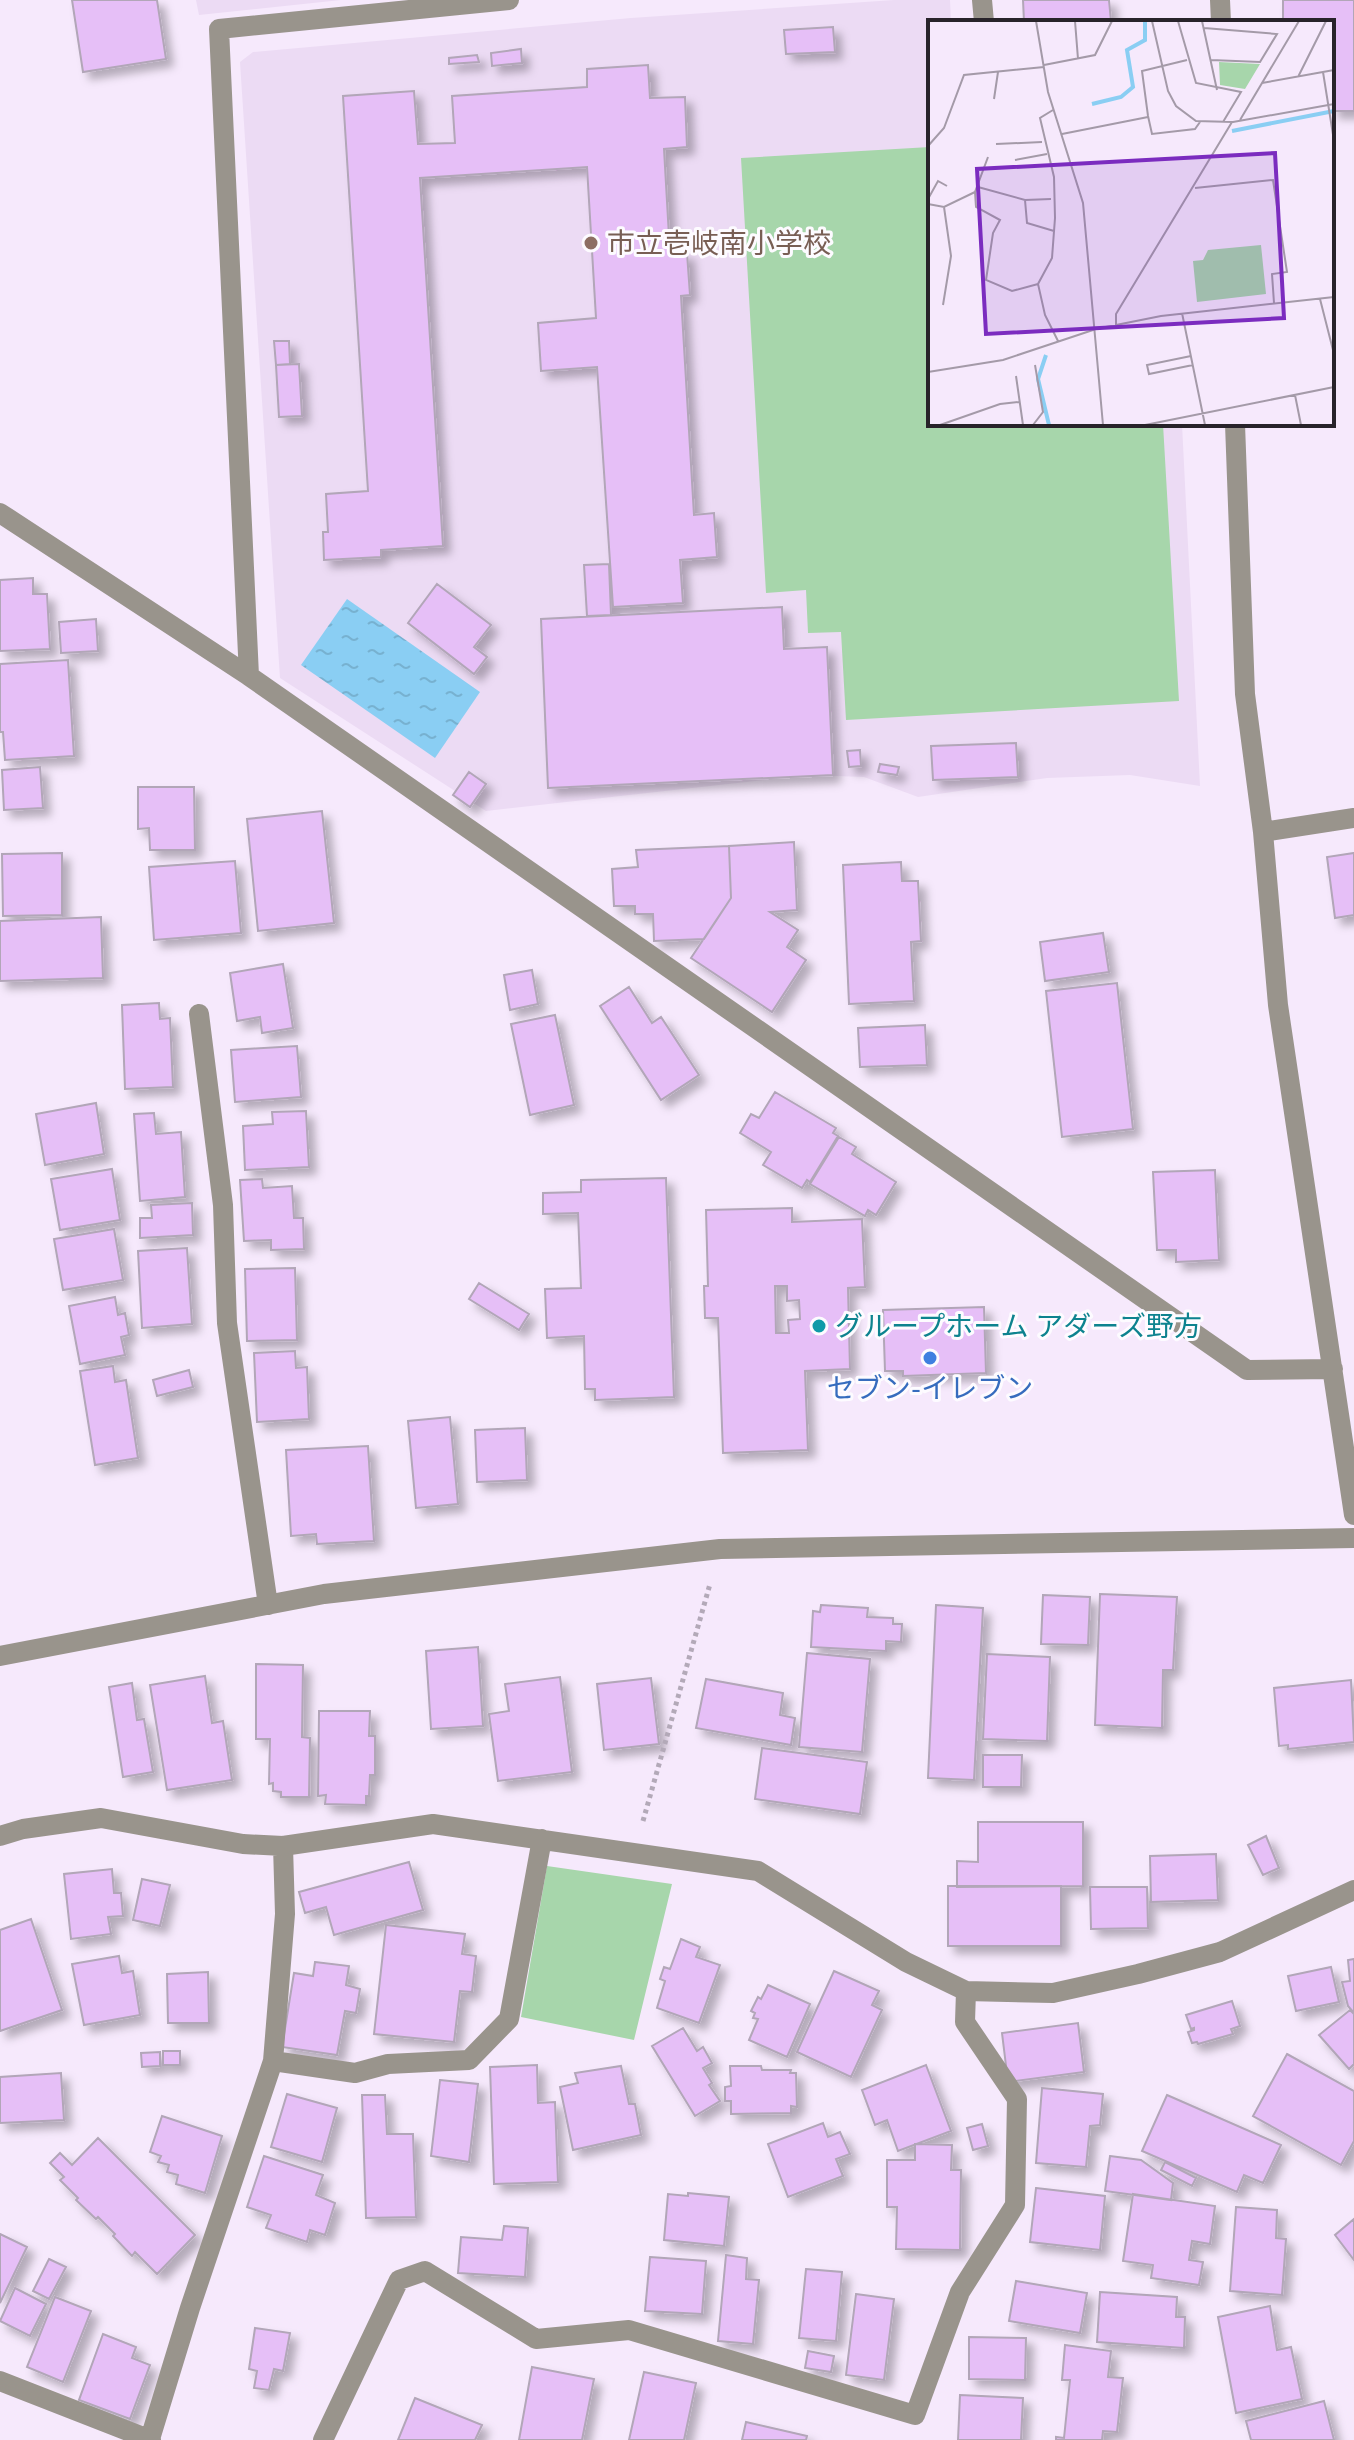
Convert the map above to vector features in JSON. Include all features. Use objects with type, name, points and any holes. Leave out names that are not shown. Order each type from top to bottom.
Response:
[{"type":"street","points":[[249,676],[219,29],[509,0]]},
{"type":"street","points":[[982,0],[984,20]]},
{"type":"street","points":[[1220,0],[1221,20]]},
{"type":"street","points":[[1235,426],[1245,694],[1263,832],[1278,1005],[1354,1515]]},
{"type":"street","points":[[0,513],[249,676],[1247,1370],[1333,1369]]},
{"type":"street","points":[[1263,832],[1354,818]]},
{"type":"street","points":[[199,1014],[223,1205],[227,1323],[268,1605]]},
{"type":"street","points":[[0,1656],[324,1594],[720,1549],[1354,1538]]},
{"type":"street","points":[[0,1836],[23,1829],[101,1818],[243,1844],[283,1846],[433,1824],[758,1871],[906,1962],[966,1991],[1053,1993],[1138,1974],[1220,1952],[1354,1890]]},
{"type":"street","points":[[273,2061],[355,2073],[388,2064],[469,2060],[509,2019],[542,1839]]},
{"type":"street","points":[[0,2381],[150,2440],[190,2308],[273,2061],[285,1914],[283,1846]]},
{"type":"street","points":[[323,2440],[399,2280],[425,2271],[536,2339],[629,2330],[915,2415],[960,2292],[1015,2205],[1017,2099],[965,2022],[966,1991]]},
{"type":"path","points":[[634,1852],[720,1549]]},
{"type":"shaded area","points":[[196,0],[341,0],[199,15]]},
{"type":"shaded area","name":"市立壱岐南小学校","points":[[894,0],[950,0],[951,20],[928,20],[928,426],[1182,426],[1200,786],[1130,775],[1047,778],[918,797],[864,777],[808,775],[486,811],[280,678],[240,62],[253,52],[631,18]]},
{"type":"green space","points":[[928,147],[928,426],[1163,426],[1179,701],[846,720],[841,632],[808,633],[806,590],[766,593],[741,158]]},
{"type":"green space","points":[[547,1866],[672,1884],[634,2040],[521,2017]]},
{"type":"water","points":[[347,599],[480,692],[435,758],[301,665]]},
{"type":"building","points":[[72,0],[157,0],[166,59],[83,72]]},
{"type":"building","points":[[1023,0],[1109,0],[1111,20],[1024,20]]},
{"type":"building","points":[[1283,0],[1354,0],[1354,111],[1334,111],[1334,20],[1283,20]]},
{"type":"building","points":[[833,27],[835,52],[786,54],[784,30]]},
{"type":"building","points":[[521,49],[522,63],[492,66],[491,53]]},
{"type":"building","points":[[477,55],[479,62],[449,64],[449,58]]},
{"type":"building","points":[[648,65],[650,98],[685,97],[687,147],[664,149],[670,254],[687,253],[690,295],[681,296],[694,515],[714,513],[717,557],[680,560],[683,603],[613,607],[597,367],[541,371],[538,323],[596,318],[587,167],[420,178],[443,546],[381,550],[381,557],[324,560],[323,532],[328,532],[326,494],[368,491],[343,96],[414,91],[418,144],[455,143],[452,96],[587,87],[587,69]]},
{"type":"building","points":[[274,341],[289,341],[290,364],[276,365]]},
{"type":"building","points":[[299,364],[302,416],[279,417],[276,365]]},
{"type":"building","points":[[609,564],[611,615],[587,616],[584,565]]},
{"type":"building","points":[[33,578],[33,594],[47,594],[50,649],[0,651],[0,580]]},
{"type":"building","points":[[437,584],[491,625],[474,647],[487,657],[474,674],[408,623]]},
{"type":"building","points":[[782,607],[784,649],[827,647],[833,775],[548,788],[541,619]]},
{"type":"building","points":[[96,619],[98,651],[61,653],[59,622]]},
{"type":"building","points":[[68,660],[74,756],[5,760],[3,732],[0,732],[0,664]]},
{"type":"building","points":[[1016,743],[1018,777],[933,780],[931,746]]},
{"type":"building","points":[[860,750],[861,766],[849,767],[847,751]]},
{"type":"building","points":[[880,764],[899,767],[897,775],[878,772]]},
{"type":"building","points":[[40,767],[43,808],[4,810],[2,770]]},
{"type":"building","points":[[469,772],[486,784],[470,807],[453,795]]},
{"type":"building","points":[[138,787],[194,787],[195,850],[150,850],[149,828],[138,829]]},
{"type":"building","points":[[322,811],[334,923],[258,931],[247,819]]},
{"type":"building","points":[[794,842],[797,910],[770,912],[798,930],[787,947],[806,960],[772,1012],[691,958],[731,898],[729,846]]},
{"type":"building","points":[[729,846],[731,898],[704,939],[654,941],[653,914],[635,914],[635,906],[614,906],[612,869],[638,867],[636,850]]},
{"type":"building","points":[[62,853],[62,915],[3,916],[2,854]]},
{"type":"building","points":[[1354,853],[1354,915],[1335,918],[1327,857]]},
{"type":"building","points":[[235,861],[241,933],[154,940],[149,867]]},
{"type":"building","points":[[901,862],[902,881],[918,881],[921,941],[911,942],[914,1001],[849,1004],[843,865]]},
{"type":"building","points":[[101,917],[103,978],[0,981],[0,921]]},
{"type":"building","points":[[1103,933],[1109,972],[1045,981],[1040,942]]},
{"type":"building","points":[[283,964],[293,1028],[262,1033],[260,1017],[237,1021],[230,973]]},
{"type":"building","points":[[532,970],[538,1004],[510,1010],[504,975]]},
{"type":"building","points":[[1117,983],[1133,1129],[1062,1137],[1046,991]]},
{"type":"building","points":[[629,987],[652,1023],[661,1017],[699,1075],[661,1100],[600,1006]]},
{"type":"building","points":[[159,1003],[160,1019],[170,1018],[173,1087],[125,1089],[122,1005]]},
{"type":"building","points":[[555,1015],[574,1105],[530,1115],[511,1024]]},
{"type":"building","points":[[925,1025],[927,1065],[860,1067],[858,1028]]},
{"type":"building","points":[[297,1046],[301,1097],[235,1102],[231,1050]]},
{"type":"building","points":[[775,1092],[836,1128],[833,1133],[838,1136],[810,1182],[807,1180],[802,1188],[763,1165],[771,1152],[740,1133],[751,1114],[759,1118]]},
{"type":"building","points":[[96,1103],[104,1154],[45,1165],[36,1114]]},
{"type":"building","points":[[306,1111],[309,1167],[245,1170],[243,1126],[273,1124],[272,1112]]},
{"type":"building","points":[[154,1113],[156,1134],[181,1132],[185,1197],[140,1201],[134,1114]]},
{"type":"building","points":[[839,1137],[856,1147],[852,1154],[896,1182],[876,1215],[868,1210],[865,1216],[810,1184]]},
{"type":"building","points":[[112,1169],[120,1220],[60,1230],[51,1179]]},
{"type":"building","points":[[1215,1170],[1219,1260],[1176,1262],[1176,1250],[1157,1250],[1153,1172]]},
{"type":"building","points":[[666,1178],[674,1397],[595,1400],[595,1389],[585,1389],[584,1336],[547,1338],[545,1289],[581,1288],[578,1213],[543,1214],[543,1193],[581,1192],[581,1180]]},
{"type":"building","points":[[262,1179],[263,1188],[292,1186],[294,1218],[303,1218],[304,1249],[271,1250],[271,1240],[244,1241],[240,1180]]},
{"type":"building","points":[[192,1203],[193,1235],[140,1238],[140,1218],[152,1218],[151,1205]]},
{"type":"building","name":"グループホーム アダーズ野方","points":[[792,1208],[792,1222],[862,1219],[865,1287],[848,1288],[850,1369],[805,1371],[808,1450],[723,1453],[718,1318],[705,1318],[704,1286],[708,1286],[706,1210]],"holes":[[[775,1286],[787,1286],[787,1301],[799,1300],[800,1319],[788,1320],[789,1333],[776,1333]]]},
{"type":"building","points":[[114,1229],[123,1280],[63,1290],[54,1239]]},
{"type":"building","points":[[187,1248],[192,1324],[142,1328],[138,1251]]},
{"type":"building","points":[[295,1268],[297,1340],[247,1341],[245,1269]]},
{"type":"building","points":[[479,1283],[529,1314],[519,1330],[469,1299]]},
{"type":"building","points":[[115,1297],[118,1315],[125,1313],[129,1335],[121,1337],[125,1355],[80,1364],[69,1306]]},
{"type":"building","points":[[984,1307],[986,1373],[903,1376],[903,1371],[885,1371],[883,1310]]},
{"type":"building","points":[[295,1351],[296,1368],[307,1367],[309,1419],[257,1422],[254,1353]]},
{"type":"building","points":[[113,1366],[115,1382],[126,1380],[138,1458],[95,1465],[80,1371]]},
{"type":"building","points":[[189,1370],[193,1387],[157,1396],[153,1380]]},
{"type":"building","points":[[450,1417],[458,1504],[416,1508],[408,1421]]},
{"type":"building","points":[[525,1428],[527,1480],[477,1482],[475,1430]]},
{"type":"building","points":[[368,1446],[374,1541],[317,1544],[316,1534],[291,1536],[286,1450]]},
{"type":"building","points":[[1100,1594],[1177,1597],[1173,1670],[1163,1670],[1162,1728],[1095,1725]]},
{"type":"building","points":[[1043,1595],[1090,1597],[1088,1645],[1041,1644]]},
{"type":"building","points":[[821,1605],[868,1608],[867,1617],[893,1618],[893,1624],[902,1624],[901,1642],[886,1641],[886,1651],[811,1647],[813,1611],[820,1612]]},
{"type":"building","points":[[936,1605],[983,1608],[974,1780],[928,1778]]},
{"type":"building","points":[[478,1647],[483,1726],[431,1729],[426,1651]]},
{"type":"building","points":[[807,1653],[870,1659],[862,1752],[799,1747]]},
{"type":"building","points":[[987,1654],[1050,1657],[1047,1741],[983,1739]]},
{"type":"building","points":[[256,1664],[303,1665],[302,1737],[310,1738],[309,1797],[281,1797],[281,1792],[273,1791],[273,1783],[269,1784],[270,1739],[256,1739]]},
{"type":"building","points":[[205,1676],[212,1723],[223,1721],[232,1780],[167,1790],[150,1685]]},
{"type":"building","points":[[560,1677],[572,1772],[498,1781],[489,1714],[509,1711],[505,1684]]},
{"type":"building","points":[[651,1678],[659,1744],[604,1750],[597,1684]]},
{"type":"building","points":[[706,1679],[783,1693],[780,1715],[795,1718],[791,1745],[696,1728]]},
{"type":"building","points":[[1351,1680],[1354,1742],[1288,1749],[1288,1745],[1279,1746],[1274,1688]]},
{"type":"building","points":[[132,1683],[137,1720],[144,1719],[153,1772],[123,1777],[109,1687]]},
{"type":"building","points":[[319,1711],[370,1711],[369,1736],[375,1736],[375,1775],[370,1775],[366,1805],[325,1804],[326,1795],[318,1796]]},
{"type":"building","points":[[762,1748],[867,1762],[860,1814],[755,1799]]},
{"type":"building","points":[[983,1755],[1022,1755],[1021,1787],[983,1787]]},
{"type":"building","points":[[978,1822],[1083,1822],[1083,1886],[957,1887],[957,1861],[978,1862]]},
{"type":"building","points":[[1266,1836],[1279,1868],[1263,1875],[1248,1845]]},
{"type":"building","points":[[1216,1854],[1218,1900],[1151,1902],[1150,1856]]},
{"type":"building","points":[[409,1862],[423,1910],[334,1935],[326,1907],[305,1913],[299,1892]]},
{"type":"building","points":[[112,1869],[114,1893],[121,1893],[123,1916],[108,1917],[111,1934],[71,1939],[64,1874]]},
{"type":"building","points":[[142,1879],[170,1885],[160,1926],[133,1920]]},
{"type":"building","points":[[948,1886],[1061,1886],[1061,1946],[948,1946]]},
{"type":"building","points":[[1090,1887],[1147,1887],[1148,1928],[1091,1929]]},
{"type":"building","points":[[31,1919],[62,2010],[0,2031],[0,1930]]},
{"type":"building","points":[[386,1925],[465,1934],[462,1954],[476,1956],[472,1992],[460,1991],[454,2042],[374,2034]]},
{"type":"building","points":[[681,1939],[700,1947],[696,1957],[720,1965],[699,2023],[657,2008],[665,1981],[660,1979],[664,1967],[670,1969]]},
{"type":"building","points":[[119,1956],[122,1973],[133,1971],[140,2015],[84,2025],[72,1964]]},
{"type":"building","points":[[1354,1959],[1354,2013],[1348,2006],[1342,1982],[1350,1981],[1348,1960]]},
{"type":"building","points":[[315,1962],[349,1966],[346,1985],[360,1989],[356,2013],[345,2011],[337,2055],[282,2047],[294,1973],[313,1976]]},
{"type":"building","points":[[1331,1967],[1339,2002],[1296,2011],[1288,1976]]},
{"type":"building","points":[[834,1971],[879,1991],[872,2005],[882,2010],[851,2077],[797,2052]]},
{"type":"building","points":[[208,1972],[209,2023],[168,2023],[167,1974]]},
{"type":"building","points":[[768,1985],[810,2004],[787,2057],[749,2040],[758,2019],[753,2018],[755,2013],[751,2011]]},
{"type":"building","points":[[1232,2001],[1240,2026],[1231,2029],[1233,2034],[1192,2043],[1188,2032],[1194,2028],[1191,2029],[1186,2015]]},
{"type":"building","points":[[1350,2010],[1354,2014],[1354,2064],[1349,2069],[1319,2035]]},
{"type":"building","points":[[1078,2023],[1084,2072],[1008,2082],[1002,2033]]},
{"type":"building","points":[[683,2028],[697,2051],[703,2047],[712,2063],[703,2068],[712,2083],[709,2085],[720,2101],[695,2116],[652,2046]]},
{"type":"building","points":[[163,2051],[180,2051],[180,2065],[163,2065]]},
{"type":"building","points":[[160,2052],[160,2066],[142,2067],[141,2053]]},
{"type":"building","points":[[1287,2054],[1354,2091],[1354,2141],[1341,2165],[1253,2116]]},
{"type":"building","points":[[537,2065],[538,2103],[555,2102],[558,2182],[494,2184],[490,2067]]},
{"type":"building","points":[[926,2065],[951,2131],[898,2151],[887,2120],[875,2125],[862,2090]]},
{"type":"building","points":[[621,2066],[629,2104],[635,2104],[641,2135],[573,2150],[560,2087],[578,2083],[575,2073]]},
{"type":"building","points":[[730,2066],[761,2066],[762,2070],[791,2070],[790,2073],[796,2073],[797,2107],[791,2106],[791,2113],[731,2114],[731,2101],[725,2101],[725,2087],[731,2086]]},
{"type":"building","points":[[61,2073],[64,2120],[0,2123],[0,2077]]},
{"type":"building","points":[[440,2080],[478,2084],[469,2162],[431,2156]]},
{"type":"building","points":[[1042,2088],[1103,2094],[1100,2125],[1090,2126],[1086,2167],[1036,2163]]},
{"type":"building","points":[[287,2094],[337,2108],[322,2162],[271,2147]]},
{"type":"building","points":[[362,2095],[385,2095],[387,2134],[413,2134],[416,2217],[366,2218]]},
{"type":"building","points":[[1167,2095],[1281,2145],[1263,2183],[1244,2175],[1237,2192],[1142,2151]]},
{"type":"building","points":[[162,2116],[222,2136],[205,2193],[176,2184],[178,2175],[167,2172],[169,2165],[158,2162],[161,2156],[150,2152]]},
{"type":"building","points":[[823,2123],[828,2137],[840,2132],[850,2154],[836,2159],[843,2176],[788,2197],[768,2144]]},
{"type":"building","points":[[982,2124],[988,2146],[973,2150],[967,2128]]},
{"type":"building","points":[[98,2138],[195,2235],[157,2274],[135,2252],[132,2256],[98,2217],[96,2219],[76,2200],[78,2198],[60,2180],[64,2177],[50,2163],[60,2153],[72,2165]]},
{"type":"building","points":[[915,2144],[952,2145],[951,2170],[961,2170],[960,2250],[896,2249],[897,2207],[887,2207],[887,2160],[915,2160]]},
{"type":"building","points":[[264,2156],[323,2175],[316,2195],[335,2203],[325,2235],[310,2230],[307,2242],[266,2228],[271,2215],[247,2207]]},
{"type":"building","points":[[1110,2156],[1141,2160],[1173,2183],[1171,2200],[1105,2191]]},
{"type":"building","points":[[1165,2162],[1196,2178],[1192,2186],[1161,2170]]},
{"type":"building","points":[[1036,2188],[1105,2196],[1100,2250],[1030,2242]]},
{"type":"building","points":[[688,2193],[729,2197],[724,2246],[664,2240],[668,2194],[688,2196]]},
{"type":"building","points":[[1133,2194],[1215,2206],[1210,2244],[1192,2241],[1189,2260],[1203,2262],[1199,2285],[1151,2278],[1153,2265],[1123,2261]]},
{"type":"building","points":[[1236,2207],[1277,2210],[1276,2238],[1286,2239],[1282,2295],[1230,2291]]},
{"type":"building","points":[[1354,2219],[1354,2260],[1335,2235]]},
{"type":"building","points":[[504,2226],[528,2228],[525,2277],[458,2273],[461,2237],[502,2240]]},
{"type":"building","points":[[0,2234],[27,2247],[0,2303]]},
{"type":"building","points":[[726,2255],[747,2258],[746,2279],[759,2280],[753,2344],[718,2341]]},
{"type":"building","points":[[650,2257],[706,2261],[702,2314],[645,2311]]},
{"type":"building","points":[[49,2259],[66,2267],[49,2299],[33,2291]]},
{"type":"building","points":[[806,2269],[842,2272],[836,2341],[799,2338]]},
{"type":"building","points":[[1016,2281],[1087,2293],[1080,2333],[1009,2321]]},
{"type":"building","points":[[15,2288],[46,2304],[30,2336],[0,2321]]},
{"type":"building","points":[[1100,2292],[1177,2297],[1176,2317],[1185,2317],[1184,2348],[1097,2342]]},
{"type":"building","points":[[856,2294],[894,2299],[884,2380],[846,2375]]},
{"type":"building","points":[[55,2297],[91,2311],[63,2382],[27,2367]]},
{"type":"building","points":[[1270,2306],[1277,2350],[1291,2347],[1302,2399],[1236,2413],[1218,2317]]},
{"type":"building","points":[[255,2328],[290,2333],[283,2371],[274,2369],[269,2390],[254,2388],[257,2371],[249,2369]]},
{"type":"building","points":[[103,2334],[136,2347],[132,2358],[150,2365],[130,2419],[79,2400]]},
{"type":"building","points":[[969,2337],[1026,2338],[1025,2380],[969,2379]]},
{"type":"building","points":[[1065,2345],[1111,2351],[1108,2377],[1123,2378],[1117,2432],[1103,2431],[1102,2440],[1056,2440],[1056,2437],[1064,2438],[1070,2380],[1062,2380]]},
{"type":"building","points":[[808,2351],[834,2356],[831,2372],[805,2368]]},
{"type":"building","points":[[532,2367],[594,2379],[582,2440],[519,2440]]},
{"type":"building","points":[[644,2372],[696,2383],[684,2440],[629,2440]]},
{"type":"building","points":[[960,2395],[1023,2398],[1021,2440],[958,2440]]},
{"type":"building","points":[[415,2398],[482,2425],[475,2440],[398,2440]]},
{"type":"building","points":[[1324,2401],[1334,2440],[1251,2440],[1246,2421]]},
{"type":"building","points":[[746,2422],[807,2436],[806,2440],[742,2440]]},
{"type":"place","name":"市立壱岐南小学校","points":[[591,243]]},
{"type":"place","name":"グループホーム アダーズ野方","points":[[819,1326]]},
{"type":"place","name":"セブン-イレブン","points":[[930,1358]]}]
